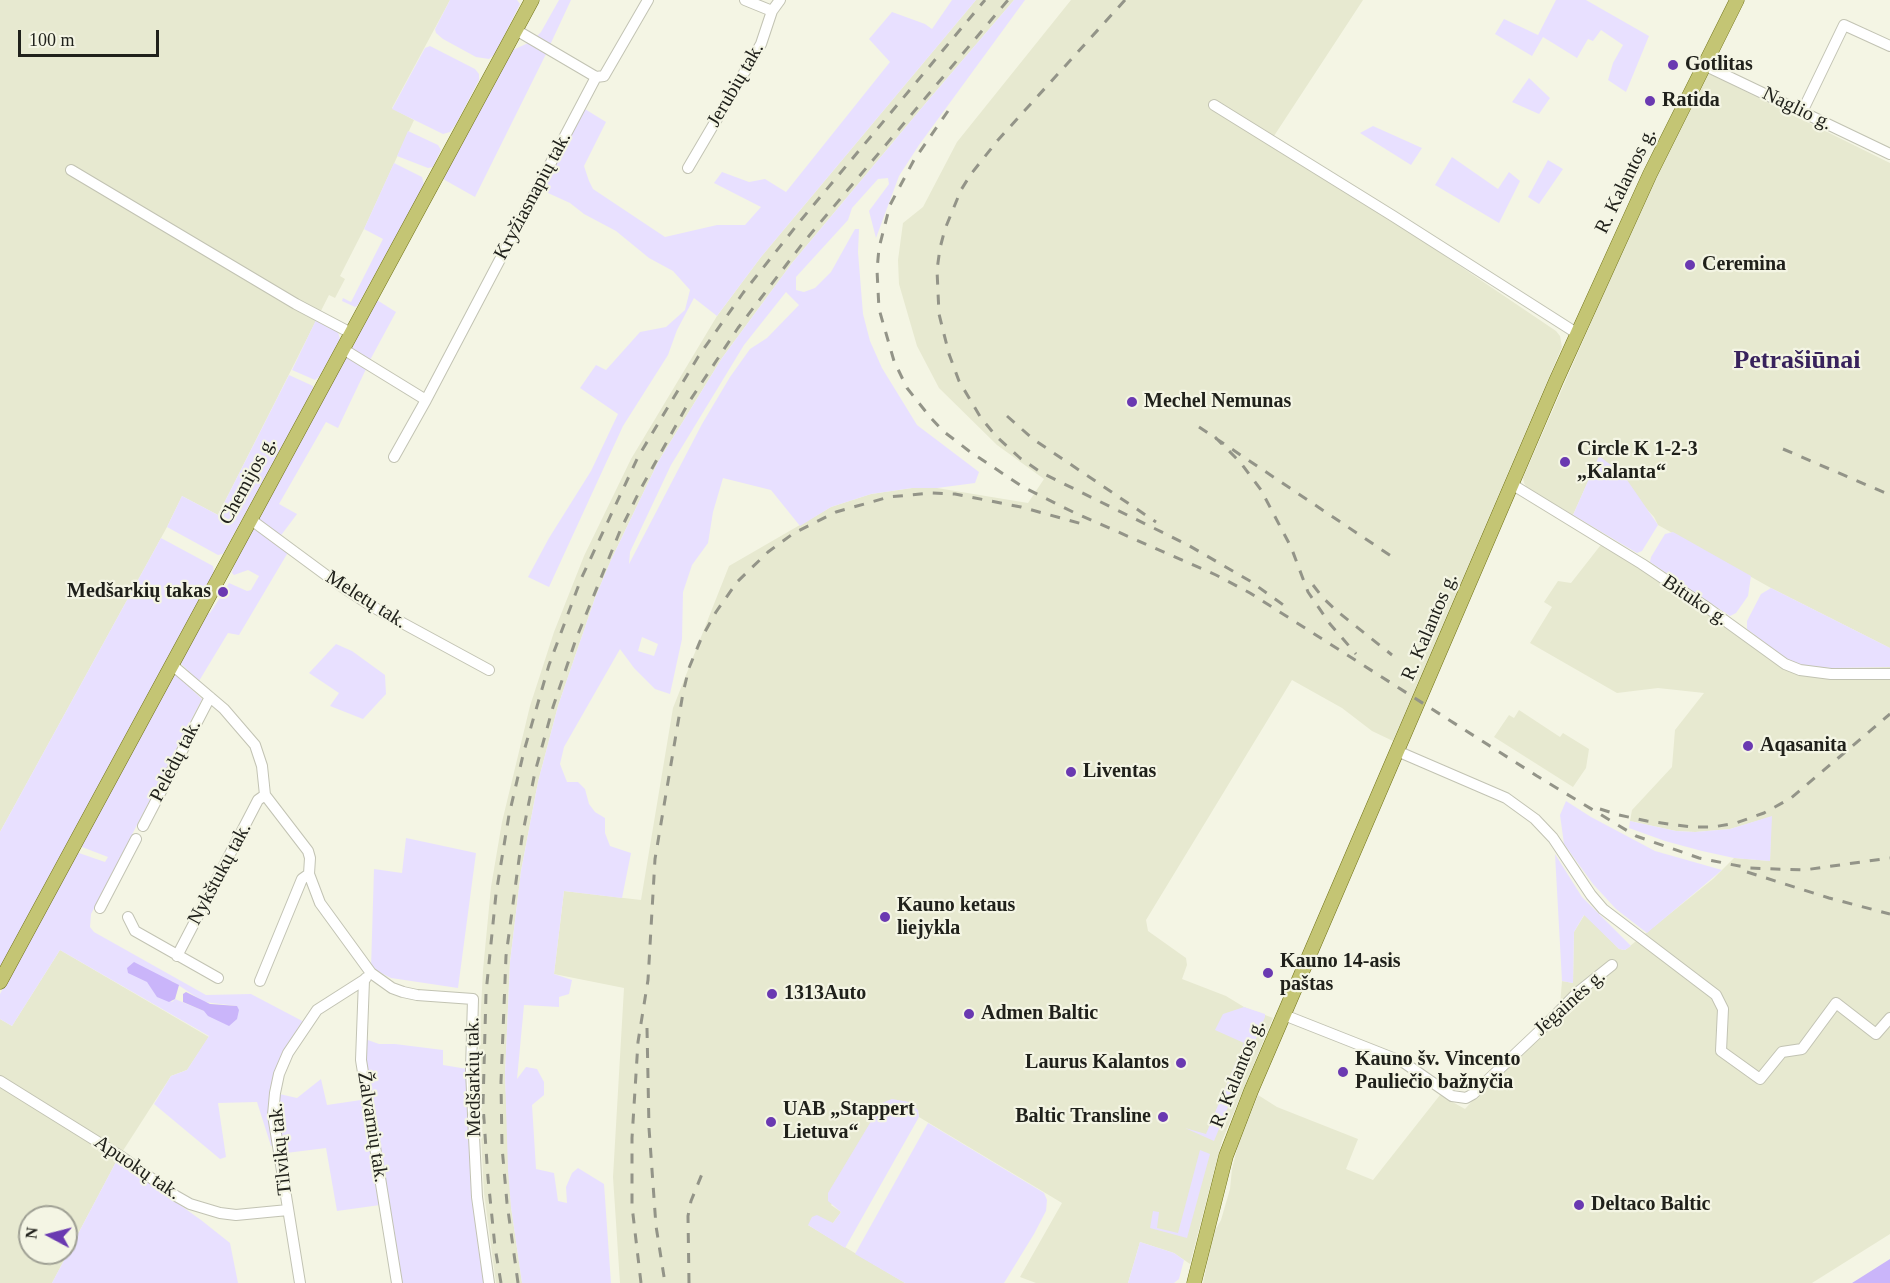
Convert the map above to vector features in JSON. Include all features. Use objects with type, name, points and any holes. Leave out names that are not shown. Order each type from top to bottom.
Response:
[{"type":"main road","name":"Chemijos g.","points":[[0,982],[532,0]]},
{"type":"main road","name":"R. Kalantos g.","points":[[1194,1283],[1226,1156],[1239,1121],[1621,236],[1737,0]]},
{"type":"street","name":"Kryžiasnapių tak.","points":[[394,457],[596,77],[604,76],[648,0]]},
{"type":"street","points":[[745,0],[772,11]]},
{"type":"street","name":"Jerubių tak.","points":[[688,168],[761,44],[772,11],[780,0]]},
{"type":"street","points":[[1802,112],[1844,25],[1890,46]]},
{"type":"street","points":[[516,30],[596,77]]},
{"type":"street","name":"Naglio g.","points":[[1704,65],[1890,154]]},
{"type":"street","points":[[1214,105],[1578,334]]},
{"type":"street","points":[[71,170],[296,304],[351,333]]},
{"type":"street","points":[[343,349],[426,400]]},
{"type":"street","name":"Bituko g.","points":[[1512,485],[1642,564],[1785,664],[1800,670],[1831,674],[1890,674]]},
{"type":"street","name":"Meletų tak.","points":[[249,519],[373,607],[489,670]]},
{"type":"street","points":[[171,664],[232,718],[255,745],[262,766],[265,795]]},
{"type":"street","name":"Pelėdų tak.","points":[[143,826],[210,697]]},
{"type":"street","points":[[1397,751],[1506,798],[1535,819],[1553,838],[1603,909],[1716,995],[1723,1010],[1721,1051],[1760,1079],[1782,1052],[1803,1049],[1836,1003],[1876,1034],[1890,1018]]},
{"type":"street","name":"Medšarkių tak.","points":[[265,795],[308,850],[309,874],[313,888],[324,910],[368,977],[392,988],[417,995],[473,999],[471,1070],[477,1197],[489,1283]]},
{"type":"street","name":"Nykštukų tak.","points":[[177,956],[258,800],[265,795]]},
{"type":"street","points":[[100,908],[136,839]]},
{"type":"street","points":[[260,981],[302,879],[309,874]]},
{"type":"street","points":[[128,917],[135,931],[218,978]]},
{"type":"street","name":"Jėgainės g.","points":[[1284,1015],[1403,1062],[1452,1096],[1466,1098],[1473,1094],[1577,993],[1612,965]]},
{"type":"street","name":"Tilvikų tak.","points":[[300,1283],[273,1115],[279,1074],[288,1053],[317,1010],[368,977]]},
{"type":"street","name":"Žalvarnių tak.","points":[[368,977],[362,1060],[397,1283]]},
{"type":"street","name":"Apuokų tak.","points":[[0,1080],[112,1150],[190,1204],[213,1212],[236,1215],[288,1210]]},
{"type":"shaded area","points":[[0,0],[450,0],[392,108],[414,120],[340,276],[345,279],[335,298],[329,295],[218,515],[182,496],[0,832]]},
{"type":"shaded area","points":[[450,0],[517,0],[520,4],[495,54],[489,59],[476,57],[436,33],[435,29]]},
{"type":"shaded area","points":[[559,0],[571,0],[550,45],[536,37]]},
{"type":"shaded area","points":[[952,0],[976,0],[761,257],[717,316],[694,298],[677,330],[668,355],[623,426],[549,587],[528,577],[549,538],[591,471],[618,414],[580,388],[596,365],[606,370],[640,332],[666,327],[685,310],[690,290],[673,271],[649,258],[616,231],[584,214],[570,203],[537,188],[580,106],[606,122],[584,166],[593,189],[665,237],[717,225],[745,225],[761,207],[714,183],[722,172],[749,182],[765,179],[786,192],[890,62],[869,39],[892,12],[925,24],[932,29]]},
{"type":"shaded area","points":[[976,0],[1014,0],[792,263],[722,358],[658,462],[595,598],[558,706],[538,782],[521,871],[510,962],[505,1074],[511,1207],[522,1283],[496,1283],[484,1193],[478,1065],[483,970],[491,887],[502,822],[530,706],[554,632],[584,556],[631,459],[717,316],[761,257]]},
{"type":"shaded area","points":[[1014,0],[1025,0],[899,176],[876,238],[869,211],[889,184],[888,178],[878,179],[852,208],[848,220],[796,277],[796,290],[804,292],[815,288],[831,272],[855,229],[859,229],[858,252],[863,314],[870,341],[882,368],[917,425],[979,472],[975,483],[871,494],[831,507],[800,526],[771,490],[723,478],[713,512],[708,543],[692,565],[683,592],[682,639],[670,694],[655,689],[634,668],[620,649],[564,747],[560,764],[567,782],[578,782],[585,789],[589,804],[595,812],[605,818],[605,833],[610,846],[631,853],[622,898],[564,891],[554,974],[572,980],[569,994],[559,997],[559,1007],[524,1005],[517,1079],[526,1067],[537,1069],[544,1082],[544,1095],[532,1105],[536,1169],[554,1173],[558,1201],[567,1203],[566,1187],[572,1173],[578,1168],[604,1184],[611,1283],[522,1283],[508,1170],[505,1074],[510,962],[521,871],[538,782],[558,706],[595,598],[658,462],[722,358],[792,263]],"holes":[[[786,292],[799,305],[767,338],[750,349],[730,377],[702,424],[629,564],[630,552],[671,465],[744,345]],[[642,637],[658,644],[654,656],[638,651]]]},
{"type":"shaded area","points":[[1071,0],[1363,0],[1272,139],[1556,331],[1560,336],[1562,347],[1393,741],[1372,731],[1342,708],[1292,680],[1146,920],[1148,931],[1186,958],[1187,965],[1182,979],[1273,1018],[1222,1141],[1190,1264],[1174,1253],[1140,1242],[1128,1283],[1036,1283],[1020,1277],[1062,1203],[919,1117],[918,1110],[831,1205],[841,1212],[833,1223],[808,1225],[905,1283],[620,1283],[613,1177],[624,988],[554,974],[564,891],[641,900],[673,708],[729,566],[831,507],[871,494],[912,488],[937,488],[1028,503],[1044,479],[997,445],[939,388],[917,346],[899,284],[898,260],[903,223],[923,207],[957,142]]},
{"type":"shaded area","points":[[1556,0],[1586,0],[1649,36],[1626,92],[1608,80],[1613,63],[1623,45],[1601,30],[1593,41],[1588,39],[1577,58],[1543,37],[1532,56],[1495,34],[1504,19],[1538,35]]},
{"type":"shaded area","points":[[528,43],[547,52],[475,197],[443,179],[513,50]]},
{"type":"shaded area","points":[[430,46],[475,69],[479,74],[479,80],[456,124],[450,132],[443,134],[392,109],[425,48]]},
{"type":"shaded area","points":[[1708,73],[1890,163],[1890,648],[1771,588],[1658,525],[1654,517],[1599,457],[1573,515],[1527,488],[1524,483],[1523,478],[1622,252]]},
{"type":"shaded area","points":[[1529,78],[1550,98],[1539,114],[1512,102]]},
{"type":"shaded area","points":[[1373,126],[1422,148],[1411,165],[1360,133]]},
{"type":"shaded area","points":[[408,131],[438,145],[441,150],[433,167],[428,168],[397,156]]},
{"type":"shaded area","points":[[1452,157],[1498,189],[1509,172],[1520,181],[1499,223],[1435,185]]},
{"type":"shaded area","points":[[1548,160],[1563,169],[1539,204],[1528,197]]},
{"type":"shaded area","points":[[394,163],[422,177],[424,185],[355,307],[342,301],[343,298],[351,302],[383,239],[364,229]]},
{"type":"shaded area","points":[[377,300],[396,312],[369,362],[352,348]]},
{"type":"shaded area","points":[[316,320],[338,332],[340,339],[319,377],[315,380],[292,370]]},
{"type":"shaded area","points":[[346,357],[367,367],[338,428],[326,422],[279,504],[297,514],[279,538],[258,521]]},
{"type":"shaded area","points":[[289,375],[313,386],[313,390],[223,554],[218,555],[167,527],[182,496],[218,515]]},
{"type":"shaded area","points":[[1599,456],[1623,474],[1658,525],[1642,551],[1637,553],[1573,515]]},
{"type":"shaded area","points":[[253,529],[290,549],[239,635],[228,633],[199,681],[180,663],[206,613],[210,613],[221,596],[224,597],[229,591],[226,588],[229,583],[247,591],[251,590],[259,576],[248,570],[234,575],[232,573]]},
{"type":"shaded area","points":[[1673,532],[1751,576],[1748,596],[1736,613],[1730,616],[1650,562],[1665,534]]},
{"type":"shaded area","points":[[1607,537],[1650,562],[1697,594],[1787,660],[1831,668],[1890,667],[1890,1234],[1812,1283],[1203,1283],[1214,1232],[1221,1220],[1230,1189],[1238,1145],[1258,1095],[1277,1107],[1358,1139],[1346,1169],[1373,1180],[1440,1095],[1465,1109],[1560,1005],[1562,981],[1573,983],[1574,932],[1585,914],[1619,949],[1625,950],[1713,879],[1734,858],[1770,861],[1771,817],[1730,829],[1695,832],[1676,831],[1630,821],[1632,810],[1672,767],[1675,730],[1704,693],[1658,688],[1617,693],[1530,643],[1552,607],[1544,602],[1558,581],[1571,583]]},
{"type":"shaded area","points":[[161,538],[213,566],[214,573],[0,968],[0,832]]},
{"type":"shaded area","points":[[1771,588],[1890,648],[1890,667],[1831,668],[1803,665],[1787,660],[1747,629],[1747,621],[1761,594]]},
{"type":"shaded area","points":[[336,644],[352,651],[385,675],[386,694],[363,719],[330,706],[339,693],[309,673]]},
{"type":"shaded area","points":[[174,673],[202,699],[91,914],[90,927],[94,932],[206,995],[251,994],[308,1024],[294,1045],[275,1093],[297,1098],[321,1079],[327,1105],[361,1100],[380,1205],[337,1211],[326,1148],[278,1154],[277,1146],[271,1146],[257,1102],[218,1103],[226,1157],[220,1159],[154,1104],[171,1076],[187,1070],[209,1036],[60,950],[12,1026],[0,1019],[0,994],[76,852],[105,862],[108,857],[82,847],[82,843]],"holes":[[[172,981],[204,1002],[237,1006],[204,1011],[175,999],[172,1002],[147,982]]]},
{"type":"shaded area","points":[[1519,710],[1560,737],[1563,733],[1589,749],[1586,768],[1573,787],[1494,737],[1509,715],[1514,718]]},
{"type":"shaded area","points":[[1566,801],[1655,851],[1722,870],[1647,933],[1616,909],[1593,884],[1564,844],[1560,815]]},
{"type":"shaded area","points":[[1772,816],[1770,861],[1734,858],[1702,851],[1629,828],[1630,821],[1676,831],[1695,832],[1730,829]]},
{"type":"shaded area","points":[[406,838],[476,853],[458,988],[391,978],[371,968],[374,869],[402,873]]},
{"type":"shaded area","points":[[1555,854],[1582,897],[1631,946],[1625,950],[1619,949],[1584,915],[1574,932],[1573,983],[1562,981]]},
{"type":"shaded area","points":[[60,950],[209,1037],[187,1070],[171,1076],[117,1160],[78,1234],[78,1205],[18,1205],[18,1265],[62,1265],[52,1283],[0,1283],[0,1019],[12,1026]]},
{"type":"shaded area","points":[[134,962],[179,985],[175,999],[169,1002],[157,997],[147,982],[128,973],[127,968]]},
{"type":"shaded area","points":[[186,992],[210,1004],[237,1006],[239,1010],[237,1019],[229,1026],[208,1016],[204,1011],[183,1002],[183,994]]},
{"type":"shaded area","points":[[1244,1007],[1265,1014],[1265,1017],[1214,1141],[1185,1128],[1206,1134],[1244,1043],[1215,1030],[1223,1014]]},
{"type":"shaded area","points":[[365,1039],[379,1044],[443,1050],[443,1065],[467,1069],[470,1152],[478,1247],[485,1283],[400,1283],[364,1059]]},
{"type":"shaded area","points":[[892,1099],[909,1102],[918,1110],[919,1117],[845,1248],[808,1225],[812,1217],[817,1215],[833,1223],[841,1212],[828,1201],[828,1193],[882,1103]]},
{"type":"shaded area","points":[[928,1123],[1044,1193],[1047,1200],[1046,1211],[1004,1283],[905,1283],[855,1254]]},
{"type":"shaded area","points":[[1200,1150],[1210,1154],[1187,1238],[1150,1228],[1153,1211],[1159,1212],[1157,1228],[1178,1233]]},
{"type":"shaded area","points":[[117,1160],[230,1243],[238,1283],[52,1283],[62,1265],[78,1265],[78,1234]]},
{"type":"shaded area","points":[[1140,1242],[1174,1253],[1184,1260],[1179,1279],[1174,1283],[1128,1283]]},
{"type":"shaded area","points":[[1890,1259],[1890,1283],[1852,1283]]},
{"type":"railway","points":[[501,1283],[488,1178],[483,1105],[486,993],[496,894],[509,815],[524,751],[549,665],[581,579],[638,457],[698,357],[743,293],[801,220],[985,0]]},
{"type":"railway","points":[[518,1283],[502,1147],[501,1082],[506,956],[522,837],[535,772],[553,707],[576,639],[620,531],[640,490],[689,402],[738,328],[803,243],[1008,0]]},
{"type":"railway","points":[[1125,0],[998,140],[961,190],[945,229],[937,270],[939,314],[949,354],[959,381],[981,418],[996,436],[1020,458],[1042,473],[1188,545],[1250,581],[1289,609]]},
{"type":"railway","points":[[948,111],[914,160],[890,205],[879,248],[877,270],[879,309],[894,361],[907,388],[943,431],[1023,487],[1075,513],[1216,575],[1250,593],[1537,776],[1636,836],[1699,858],[1749,868],[1804,870],[1890,858]]},
{"type":"railway","points":[[1007,416],[1033,439],[1156,522]]},
{"type":"railway","points":[[1199,427],[1394,558]]},
{"type":"railway","points":[[1215,437],[1240,462],[1261,490],[1291,547],[1308,592],[1330,624],[1356,654]]},
{"type":"railway","points":[[1783,449],[1890,495]]},
{"type":"railway","points":[[641,1283],[632,1206],[632,1138],[638,1042],[648,980],[655,859],[689,668],[716,612],[737,582],[768,552],[794,533],[836,512],[889,497],[930,493],[955,494],[1021,507],[1086,525]]},
{"type":"railway","points":[[1313,585],[1338,612],[1392,655]]},
{"type":"railway","points":[[1600,809],[1647,821],[1691,827],[1713,827],[1736,823],[1764,813],[1791,798],[1890,714]]},
{"type":"railway","points":[[1747,872],[1829,898],[1890,914]]},
{"type":"railway","points":[[647,1028],[649,1128],[656,1226],[665,1283]]},
{"type":"railway","points":[[689,1283],[688,1216],[691,1201],[704,1169]]},
{"type":"place","name":"Gotlitas","points":[[1673,65]]},
{"type":"place","name":"Ratida","points":[[1650,101]]},
{"type":"place","name":"Ceremina","points":[[1690,265]]},
{"type":"place","name":"Mechel Nemunas","points":[[1132,402]]},
{"type":"place","name":"Circle K 1-2-3 „Kalanta“","points":[[1565,462]]},
{"type":"place","name":"Medšarkių takas","points":[[223,592]]},
{"type":"place","name":"Aqasanita","points":[[1748,746]]},
{"type":"place","name":"Liventas","points":[[1071,772]]},
{"type":"place","name":"Kauno ketaus liejykla","points":[[885,917]]},
{"type":"place","name":"Kauno 14-asis paštas","points":[[1268,973]]},
{"type":"place","name":"1313Auto","points":[[772,994]]},
{"type":"place","name":"Admen Baltic","points":[[969,1014]]},
{"type":"place","name":"Laurus Kalantos","points":[[1181,1063]]},
{"type":"place","name":"Kauno šv. Vincento Pauliečio bažnyčia","points":[[1343,1072]]},
{"type":"place","name":"Baltic Transline","points":[[1163,1117]]},
{"type":"place","name":"UAB „Stappert Lietuva“","points":[[771,1122]]},
{"type":"place","name":"Deltaco Baltic","points":[[1579,1205]]},
{"type":"district","name":"Petrašiūnai","points":[[1797,361]]}]
